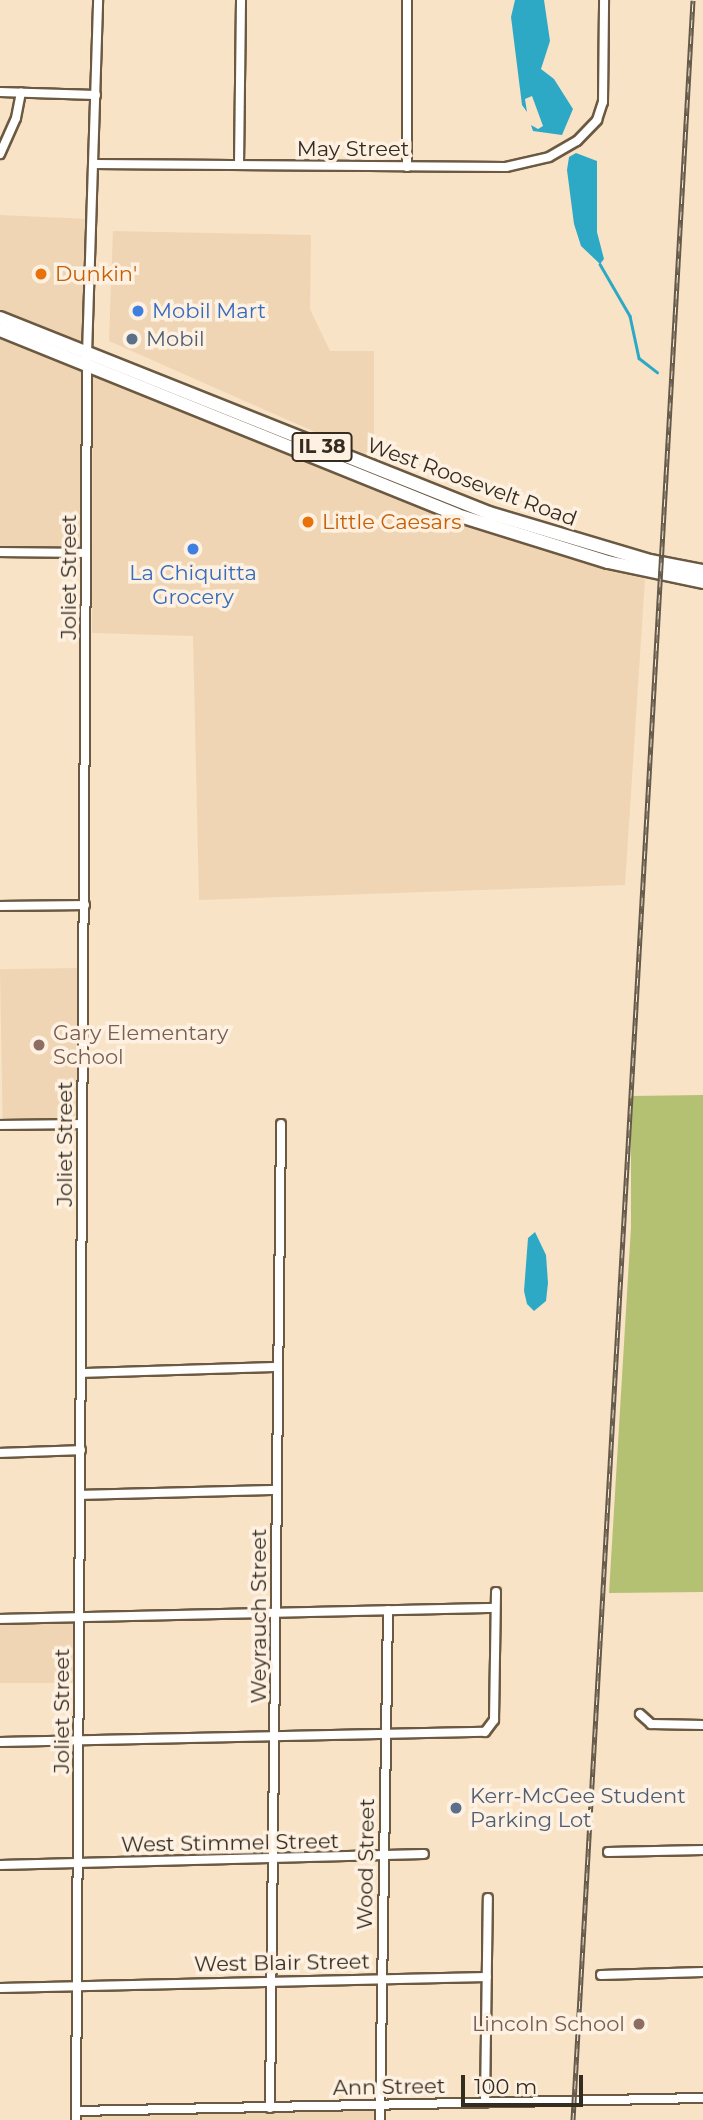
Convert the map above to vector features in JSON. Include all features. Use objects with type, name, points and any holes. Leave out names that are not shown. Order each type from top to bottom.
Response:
[{"type":"main road","name":"West Roosevelt Road","points":[[0,318],[87,361],[457,515],[607,562],[703,582]]},
{"type":"main road","name":"West Roosevelt Road","points":[[0,330],[508,520],[650,561],[703,571]]},
{"type":"street","name":"Joliet Street","points":[[76,2116],[87,361],[97,0]]},
{"type":"street","points":[[239,165],[241,0]]},
{"type":"street","points":[[407,0],[407,167]]},
{"type":"street","name":"May Street","points":[[94,164],[407,167],[518,165],[566,149],[597,120],[603,102],[604,0]]},
{"type":"street","points":[[0,92],[96,95]]},
{"type":"street","points":[[0,154],[16,118],[21,92]]},
{"type":"street","points":[[0,552],[86,553]]},
{"type":"street","points":[[0,906],[85,905]]},
{"type":"street","points":[[0,1125],[82,1124]]},
{"type":"street","name":"Weyrauch Street","points":[[270,2108],[281,1124]]},
{"type":"street","points":[[82,1373],[278,1367]]},
{"type":"street","points":[[0,1452],[81,1450]]},
{"type":"street","points":[[81,1495],[278,1490]]},
{"type":"street","points":[[0,1742],[480,1733],[490,1729],[494,1720],[496,1592]]},
{"type":"street","points":[[0,1619],[495,1608]]},
{"type":"street","name":"Wood Street","points":[[380,2120],[388,1610]]},
{"type":"street","points":[[640,1714],[650,1724],[703,1725]]},
{"type":"street","points":[[608,1852],[703,1850]]},
{"type":"street","name":"West Stimmel Street","points":[[0,1865],[385,1858],[424,1854]]},
{"type":"street","points":[[485,2103],[488,1898]]},
{"type":"street","points":[[601,1975],[703,1972]]},
{"type":"street","name":"West Blair Street","points":[[0,1988],[487,1977]]},
{"type":"street","name":"Ann Street","points":[[76,2116],[270,2108],[703,2098]]},
{"type":"shaded area","points":[[0,215],[88,219],[85,348],[0,313]]},
{"type":"shaded area","points":[[113,231],[311,235],[310,309],[330,351],[374,351],[374,458],[109,341]]},
{"type":"shaded area","points":[[0,335],[82,370],[81,558],[0,559]]},
{"type":"shaded area","points":[[93,376],[442,514],[589,565],[645,579],[625,885],[199,900],[193,636],[92,633]]},
{"type":"shaded area","name":"Gary Elementary School","points":[[77,968],[80,1122],[3,1123],[0,969]]},
{"type":"shaded area","points":[[0,1614],[75,1614],[75,1683],[0,1683]]},
{"type":"shaded area","points":[[375,2110],[375,2120],[80,2120],[80,2115]]},
{"type":"green space","points":[[703,1095],[703,1592],[609,1593],[631,1227],[631,1096]]},
{"type":"water","points":[[515,0],[544,0],[550,41],[541,69],[554,79],[573,109],[562,135],[533,131],[531,125],[538,129],[543,126],[532,96],[525,99],[527,112],[522,105],[511,17]]},
{"type":"water","points":[[576,153],[597,161],[597,232],[604,259],[600,264],[581,246],[574,224],[567,170],[569,157]]},
{"type":"water","points":[[535,1232],[546,1255],[548,1283],[546,1301],[534,1311],[527,1304],[524,1291],[528,1238]]},
{"type":"waterway","points":[[600,264],[630,316],[639,358],[657,372]]},
{"type":"railway","points":[[573,2120],[693,0]]},
{"type":"place","name":"Dunkin'","points":[[41,274]]},
{"type":"place","name":"Mobil Mart","points":[[138,311]]},
{"type":"place","name":"Mobil","points":[[132,339]]},
{"type":"place","name":"Little Caesars","points":[[308,522]]},
{"type":"place","name":"La Chiquitta Grocery","points":[[193,549]]},
{"type":"place","name":"Gary Elementary School","points":[[39,1045]]},
{"type":"place","name":"Kerr-McGee Student Parking Lot","points":[[456,1808]]},
{"type":"place","name":"Lincoln School","points":[[639,2024]]}]
